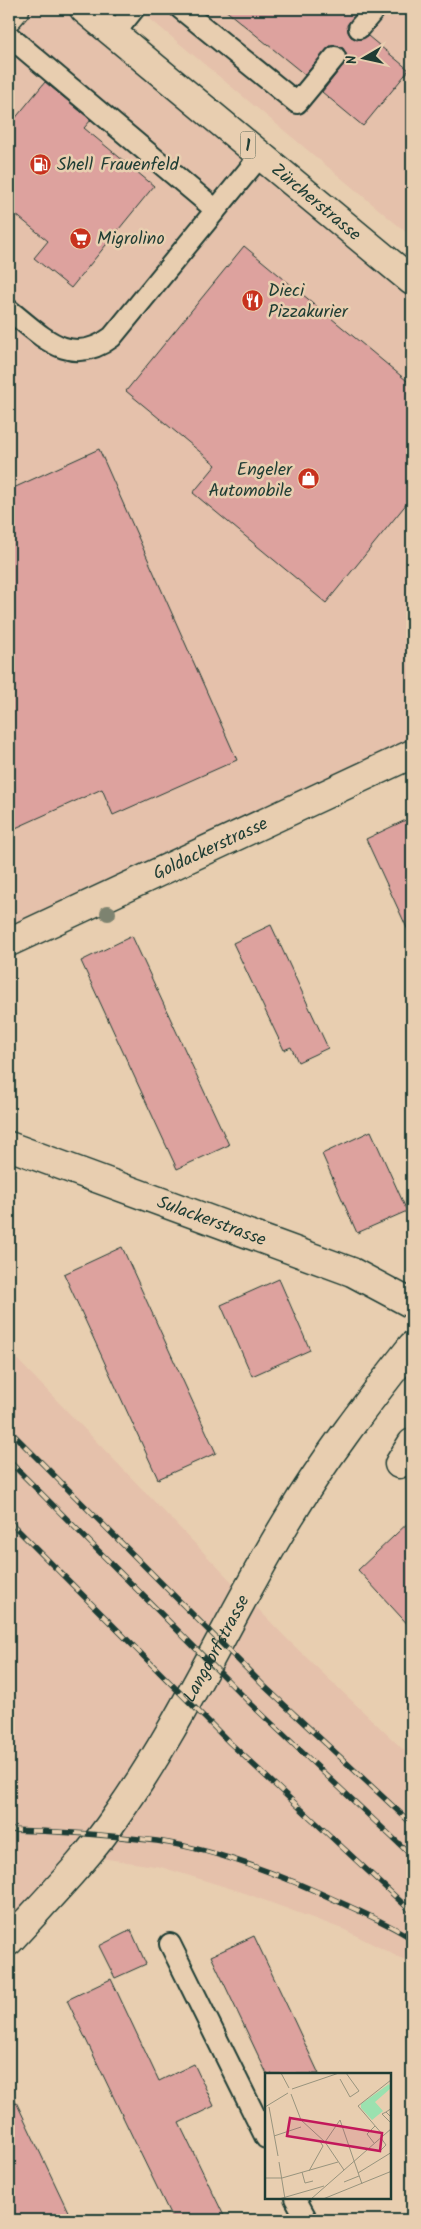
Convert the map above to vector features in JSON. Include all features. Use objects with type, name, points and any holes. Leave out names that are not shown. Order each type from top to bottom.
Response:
[{"type":"street","points":[[9,16],[15,9]]},
{"type":"street","name":"Zürcherstrasse","points":[[84,9],[412,281]]},
{"type":"street","name":"Goldackerstrasse","points":[[9,942],[412,754]]},
{"type":"street","name":"Sulackerstrasse","points":[[9,1146],[352,1272],[412,1304]]},
{"type":"street","name":"Langdorfstrasse","points":[[9,1941],[86,1856],[117,1815],[179,1719],[287,1520],[353,1421],[412,1346]]},
{"type":"lane","points":[[114,34],[134,9]]},
{"type":"lane","points":[[181,9],[297,103],[335,57]]},
{"type":"lane","points":[[359,28],[375,9]]},
{"type":"lane","points":[[9,36],[216,210]]},
{"type":"lane","points":[[9,310],[48,340],[66,349],[84,351],[99,346],[112,337],[260,156]]},
{"type":"lane","points":[[170,1944],[265,2136]]},
{"type":"lane","points":[[296,2199],[307,2220]]},
{"type":"shaded area","points":[[9,9],[80,9],[412,281],[412,745],[9,930]]},
{"type":"shaded area","points":[[138,9],[412,9],[412,237]]},
{"type":"shaded area","points":[[9,1351],[289,1641],[412,1758],[412,1964],[345,1930],[242,1892],[161,1867],[87,1856],[9,1941]]},
{"type":"building","points":[[224,9],[360,9],[347,25],[351,37],[357,40],[368,36],[409,70],[363,126],[322,92],[344,64],[346,53],[343,48],[336,45],[330,46],[305,75]]},
{"type":"building","points":[[45,82],[91,120],[84,128],[154,186],[71,288],[34,258],[48,241],[9,209],[9,126]]},
{"type":"building","points":[[244,246],[412,385],[412,497],[326,603],[193,493],[216,465],[126,391]]},
{"type":"building","points":[[99,449],[237,760],[113,815],[102,789],[9,831],[9,490]]},
{"type":"building","points":[[412,817],[412,939],[366,839]]},
{"type":"building","points":[[271,925],[328,1048],[298,1062],[291,1047],[284,1050],[233,943]]},
{"type":"building","points":[[132,936],[229,1145],[177,1169],[81,961]]},
{"type":"building","points":[[371,1131],[407,1211],[357,1233],[322,1154]]},
{"type":"building","points":[[122,1247],[216,1453],[158,1479],[64,1274]]},
{"type":"building","points":[[279,1279],[310,1350],[252,1376],[221,1305]]},
{"type":"building","points":[[412,1519],[412,1629],[358,1570]]},
{"type":"building","points":[[131,1930],[146,1964],[115,1978],[99,1946]]},
{"type":"building","points":[[254,1936],[319,2073],[267,2073],[211,1956]]},
{"type":"building","points":[[111,1979],[159,2081],[194,2064],[214,2106],[179,2123],[226,2220],[173,2220],[67,2000]]},
{"type":"building","points":[[9,2087],[72,2220],[9,2220]]},
{"type":"railway","points":[[9,1430],[262,1684],[412,1824]]},
{"type":"railway","points":[[9,1461],[251,1704],[412,1856]]},
{"type":"railway","points":[[9,1521],[230,1743],[412,1912]]},
{"type":"railway","points":[[9,1830],[102,1835],[157,1841],[204,1851],[253,1866],[300,1884],[379,1920],[412,1939]]},
{"type":"place","name":"Shell Frauenfeld","points":[[41,164]]},
{"type":"place","name":"Migrolino","points":[[81,238]]},
{"type":"place","name":"Dieci Pizzakurier","points":[[252,300]]},
{"type":"place","name":"Engeler Automobile","points":[[308,479]]}]
